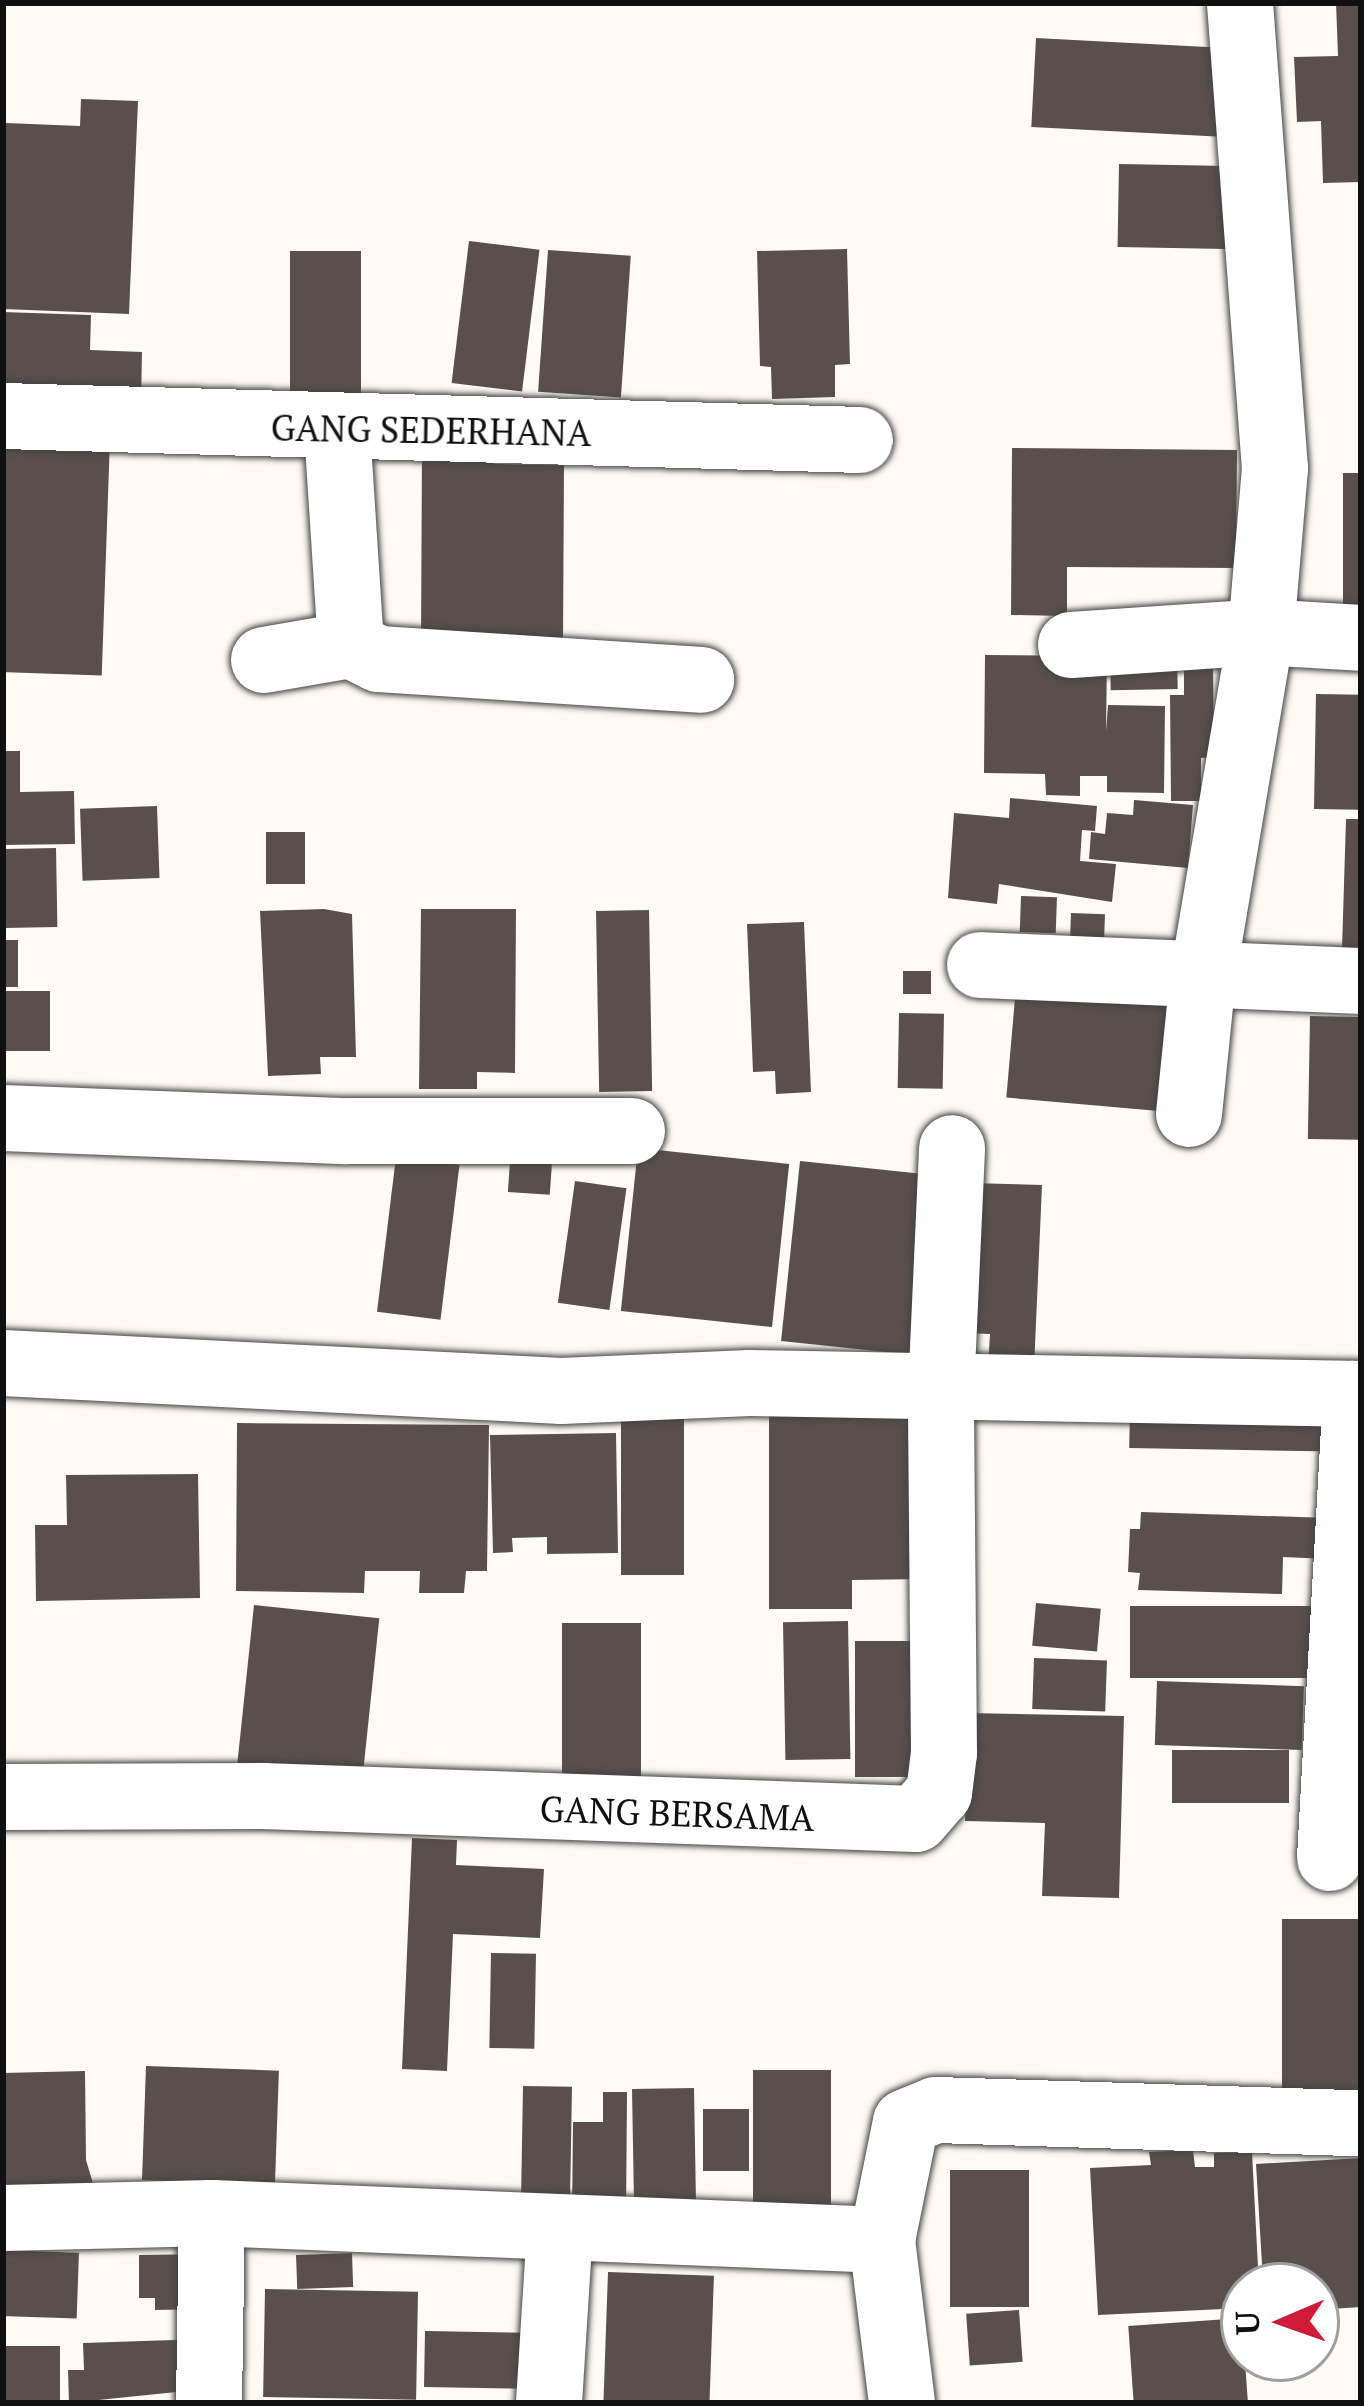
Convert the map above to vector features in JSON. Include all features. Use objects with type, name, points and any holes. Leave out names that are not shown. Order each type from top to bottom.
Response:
[{"type":"street","points":[[1189,1114],[1203,976],[1261,632],[1274,469],[1240,3]]},
{"type":"street","name":"GANG SEDERHANA","points":[[3,416],[860,440]]},
{"type":"street","points":[[337,428],[351,645]]},
{"type":"street","points":[[1071,645],[1261,632],[1361,638]]},
{"type":"street","points":[[264,660],[351,645],[379,659],[701,680]]},
{"type":"street","points":[[980,965],[1361,981]]},
{"type":"street","points":[[3,1118],[347,1131],[632,1131]]},
{"type":"street","name":"GANG BERSAMA","points":[[3,1797],[263,1796],[916,1819],[939,1793],[944,1753],[941,1392],[952,1148]]},
{"type":"street","points":[[3,1363],[561,1391],[750,1383],[941,1392],[1358,1394],[1330,1858]]},
{"type":"street","points":[[902,2403],[882,2240],[894,2150],[906,2122],[936,2110],[1361,2123]]},
{"type":"street","points":[[3,2218],[212,2212],[882,2240]]},
{"type":"street","points":[[209,2403],[212,2212]]},
{"type":"street","points":[[549,2403],[560,2227]]},
{"type":"building","points":[[1336,3],[1361,3],[1361,182],[1323,183],[1321,121],[1297,122],[1294,57],[1338,56]]},
{"type":"building","points":[[1036,38],[1226,48],[1221,137],[1031,127]]},
{"type":"building","points":[[81,99],[138,101],[129,314],[3,309],[6,123],[80,126]]},
{"type":"building","points":[[1119,164],[1228,166],[1227,249],[1118,247]]},
{"type":"building","points":[[469,241],[539,250],[522,392],[452,383]]},
{"type":"building","points":[[847,249],[850,364],[835,365],[835,397],[772,399],[771,367],[760,366],[757,251]]},
{"type":"building","points":[[548,250],[631,256],[621,397],[538,392]]},
{"type":"building","points":[[290,251],[361,251],[361,412],[290,412]]},
{"type":"building","points":[[3,312],[91,315],[90,350],[142,352],[141,406],[3,402]]},
{"type":"building","points":[[3,437],[110,441],[102,676],[3,672]]},
{"type":"building","points":[[422,448],[493,449],[494,464],[564,465],[563,645],[421,644]]},
{"type":"building","points":[[1012,448],[1237,450],[1236,568],[1067,567],[1067,616],[1011,615]]},
{"type":"building","points":[[1343,473],[1361,473],[1361,607],[1343,607]]},
{"type":"building","points":[[1177,648],[1178,689],[1111,690],[1110,649]]},
{"type":"building","points":[[985,655],[1107,656],[1106,731],[1108,705],[1165,706],[1164,793],[1107,792],[1107,776],[1080,776],[1080,796],[1046,795],[1045,774],[984,773]]},
{"type":"building","points":[[1184,660],[1213,660],[1214,757],[1201,758],[1201,801],[1171,801],[1170,695],[1184,695]]},
{"type":"building","points":[[1316,694],[1361,695],[1359,810],[1314,809]]},
{"type":"building","points":[[3,751],[20,751],[20,792],[74,791],[75,844],[3,845]]},
{"type":"building","points":[[1010,798],[1097,806],[1095,831],[1082,830],[1080,861],[1116,864],[1112,902],[999,884],[997,904],[948,898],[954,813],[1009,818]]},
{"type":"building","points":[[1134,800],[1193,805],[1188,868],[1089,859],[1091,832],[1105,834],[1107,813],[1133,815]]},
{"type":"building","points":[[157,806],[160,878],[83,881],[80,809]]},
{"type":"building","points":[[1346,819],[1361,819],[1361,949],[1342,949]]},
{"type":"building","points":[[266,832],[305,832],[305,884],[266,884]]},
{"type":"building","points":[[56,848],[57,927],[4,928],[3,849]]},
{"type":"building","points":[[1021,896],[1057,897],[1056,933],[1020,932]]},
{"type":"building","points":[[324,909],[352,914],[356,1057],[320,1057],[321,1074],[268,1076],[260,911]]},
{"type":"building","points":[[421,909],[516,909],[515,1073],[477,1072],[477,1089],[419,1089]]},
{"type":"building","points":[[649,910],[652,1091],[599,1092],[596,911]]},
{"type":"building","points":[[1071,913],[1105,914],[1104,945],[1070,944]]},
{"type":"building","points":[[804,922],[811,1092],[776,1094],[775,1071],[753,1072],[747,924]]},
{"type":"building","points":[[3,940],[18,940],[18,987],[3,987]]},
{"type":"building","points":[[903,971],[931,971],[931,994],[903,994]]},
{"type":"building","points":[[1016,987],[1168,1000],[1159,1111],[1006,1098]]},
{"type":"building","points":[[3,991],[50,991],[50,1051],[3,1051]]},
{"type":"building","points":[[899,1013],[944,1014],[943,1089],[898,1088]]},
{"type":"building","points":[[1310,1016],[1361,1017],[1359,1140],[1308,1139]]},
{"type":"building","points":[[511,1147],[553,1150],[550,1195],[508,1192]]},
{"type":"building","points":[[638,1148],[789,1164],[772,1327],[621,1311]]},
{"type":"building","points":[[396,1157],[460,1165],[441,1320],[377,1312]]},
{"type":"building","points":[[800,1161],[930,1175],[911,1355],[781,1341]]},
{"type":"building","points":[[575,1181],[626,1188],[609,1310],[558,1303]]},
{"type":"building","points":[[969,1183],[1042,1185],[1034,1369],[988,1366],[990,1334],[963,1333]]},
{"type":"building","points":[[769,1398],[927,1414],[927,1579],[852,1580],[852,1609],[769,1609]]},
{"type":"building","points":[[1130,1403],[1333,1407],[1332,1452],[1129,1448]]},
{"type":"building","points":[[621,1407],[684,1407],[684,1575],[621,1575]]},
{"type":"building","points":[[237,1423],[489,1425],[487,1571],[466,1571],[464,1593],[419,1593],[420,1571],[365,1571],[364,1593],[236,1591]]},
{"type":"building","points":[[616,1433],[618,1553],[547,1554],[547,1537],[512,1538],[513,1552],[493,1553],[490,1435]]},
{"type":"building","points":[[198,1474],[200,1598],[36,1601],[35,1525],[67,1525],[66,1475]]},
{"type":"building","points":[[1141,1512],[1330,1518],[1328,1559],[1283,1557],[1282,1594],[1138,1590],[1140,1573],[1128,1572],[1130,1529],[1140,1529]]},
{"type":"building","points":[[1036,1603],[1101,1609],[1097,1652],[1032,1646]]},
{"type":"building","points":[[254,1605],[379,1618],[361,1790],[236,1777]]},
{"type":"building","points":[[1130,1606],[1319,1606],[1319,1678],[1130,1678]]},
{"type":"building","points":[[848,1621],[850,1759],[785,1760],[783,1622]]},
{"type":"building","points":[[562,1623],[641,1623],[641,1795],[562,1795]]},
{"type":"building","points":[[855,1641],[918,1641],[918,1777],[855,1777]]},
{"type":"building","points":[[1034,1658],[1107,1661],[1105,1712],[1032,1709]]},
{"type":"building","points":[[1157,1681],[1304,1686],[1302,1750],[1155,1745]]},
{"type":"building","points":[[967,1713],[1124,1716],[1119,1898],[1042,1896],[1045,1823],[965,1821]]},
{"type":"building","points":[[1172,1750],[1289,1750],[1289,1803],[1172,1803]]},
{"type":"building","points":[[412,1838],[457,1840],[456,1865],[544,1869],[540,1938],[453,1934],[447,2071],[402,2069]]},
{"type":"building","points":[[1282,1919],[1361,1919],[1361,2094],[1282,2094]]},
{"type":"building","points":[[491,1953],[536,1954],[534,2049],[489,2048]]},
{"type":"building","points":[[146,2066],[279,2071],[275,2185],[142,2180]]},
{"type":"building","points":[[753,2070],[831,2070],[831,2227],[753,2227]]},
{"type":"building","points":[[85,2071],[86,2160],[101,2210],[3,2211],[3,2073]]},
{"type":"building","points":[[523,2086],[572,2087],[570,2198],[521,2197]]},
{"type":"building","points":[[694,2088],[696,2206],[634,2207],[632,2089]]},
{"type":"building","points":[[603,2092],[627,2092],[626,2217],[572,2217],[573,2122],[603,2122]]},
{"type":"building","points":[[703,2109],[749,2109],[749,2171],[703,2171]]},
{"type":"building","points":[[1193,2150],[1195,2167],[1214,2167],[1214,2153],[1252,2152],[1258,2262],[1220,2262],[1220,2309],[1098,2315],[1090,2168],[1151,2165],[1149,2152]]},
{"type":"building","points":[[1361,2158],[1361,2307],[1340,2308],[1340,2262],[1262,2262],[1256,2164]]},
{"type":"building","points":[[950,2170],[1029,2170],[1029,2307],[950,2307]]},
{"type":"building","points":[[3,2250],[79,2253],[77,2319],[3,2316]]},
{"type":"building","points":[[352,2253],[353,2287],[297,2289],[296,2255]]},
{"type":"building","points":[[205,2254],[206,2309],[155,2310],[155,2298],[139,2298],[139,2255]]},
{"type":"building","points":[[608,2272],[714,2276],[709,2403],[604,2400]]},
{"type":"building","points":[[265,2289],[418,2292],[416,2400],[263,2397]]},
{"type":"building","points":[[1019,2310],[1023,2362],[970,2366],[966,2314]]},
{"type":"building","points":[[1220,2320],[1220,2382],[1246,2382],[1248,2403],[1134,2403],[1128,2326]]},
{"type":"building","points":[[425,2331],[541,2333],[540,2389],[424,2387]]},
{"type":"building","points":[[204,2339],[206,2389],[69,2403],[68,2370],[84,2370],[83,2343]]},
{"type":"building","points":[[3,2346],[60,2346],[60,2403],[3,2403]]}]
